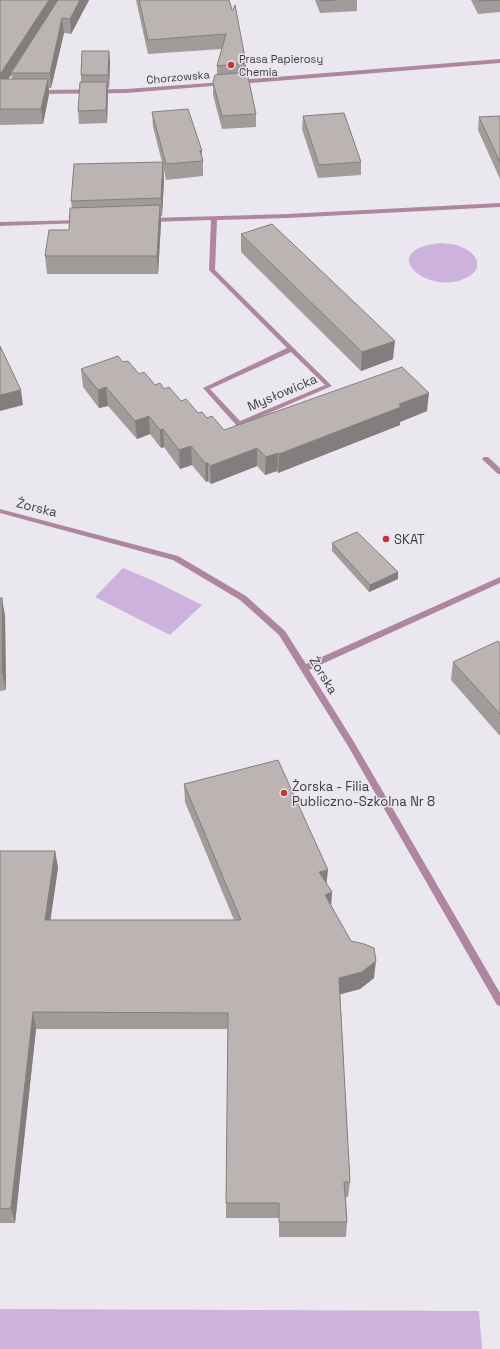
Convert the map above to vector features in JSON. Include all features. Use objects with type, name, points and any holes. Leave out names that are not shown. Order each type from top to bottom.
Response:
[{"type":"street","points":[[235,83],[500,61]]},
{"type":"street","name":"Chorzowska","points":[[36,92],[126,91],[228,83]]},
{"type":"street","points":[[144,220],[500,205]]},
{"type":"street","name":"Mysłowicka","points":[[214,218],[212,270],[329,386],[239,424],[206,388],[291,349]]},
{"type":"street","points":[[0,224],[90,222]]},
{"type":"street","points":[[486,459],[500,472]]},
{"type":"street","name":"Żorska","points":[[0,511],[175,558],[243,598],[282,633],[305,668],[500,1002]]},
{"type":"street","points":[[305,668],[500,580]]},
{"type":"shaded area","points":[[440,243],[456,245],[472,253],[477,261],[476,270],[466,278],[451,282],[437,282],[424,277],[414,270],[409,262],[411,254],[421,247]]},
{"type":"shaded area","points":[[123,568],[154,581],[202,605],[170,635],[95,597]]},
{"type":"shaded area","points":[[0,1309],[479,1311],[482,1349],[0,1349]]},
{"type":"building","points":[[0,0],[49,0],[1,73],[0,73]]},
{"type":"building","points":[[58,0],[80,0],[70,19],[62,18],[50,73],[11,73]]},
{"type":"building","points":[[139,0],[229,0],[232,10],[235,5],[246,63],[217,66],[226,34],[148,40]]},
{"type":"building","points":[[479,0],[500,0],[479,1]]},
{"type":"building","points":[[82,51],[109,51],[108,75],[81,75]]},
{"type":"building","points":[[247,72],[256,114],[222,116],[213,82],[215,75]]},
{"type":"building","points":[[0,79],[48,79],[41,109],[0,109]]},
{"type":"building","points":[[80,82],[107,82],[106,110],[78,111]]},
{"type":"building","points":[[188,109],[202,151],[200,151],[203,161],[166,164],[152,112]]},
{"type":"building","points":[[344,113],[361,162],[319,165],[303,116]]},
{"type":"building","points":[[500,116],[500,162],[479,117]]},
{"type":"building","points":[[163,162],[161,198],[71,201],[74,164]]},
{"type":"building","points":[[160,205],[157,256],[45,256],[49,230],[69,230],[70,208]]},
{"type":"building","points":[[272,224],[395,341],[362,352],[241,234]]},
{"type":"building","points":[[0,346],[21,390],[0,395]]},
{"type":"building","points":[[118,356],[123,362],[128,361],[139,374],[144,372],[155,385],[160,383],[164,389],[169,387],[181,401],[186,399],[198,413],[202,412],[207,418],[212,416],[224,430],[402,367],[429,393],[399,404],[401,407],[279,454],[266,457],[257,448],[210,466],[208,463],[205,463],[191,446],[179,450],[163,429],[160,430],[149,416],[135,421],[106,387],[98,390],[81,369]]},
{"type":"building","points":[[357,532],[398,572],[370,585],[332,543]]},
{"type":"building","points":[[0,598],[2,598],[2,672],[0,672]]},
{"type":"building","points":[[498,641],[500,643],[500,714],[453,662]]},
{"type":"building","points":[[278,760],[328,870],[319,872],[332,892],[325,895],[351,941],[374,948],[376,961],[362,972],[339,978],[350,1182],[344,1182],[347,1222],[279,1222],[279,1203],[226,1203],[228,1013],[33,1012],[11,1208],[0,1209],[0,851],[55,851],[45,920],[241,920],[184,784]]},
{"type":"place","name":"Prasa Papierosy Chemia","points":[[231,65]]},
{"type":"place","name":"SKAT","points":[[386,539]]},
{"type":"place","name":"Żorska - Filia Publiczno-Szkolna Nr 8","points":[[284,793]]}]
